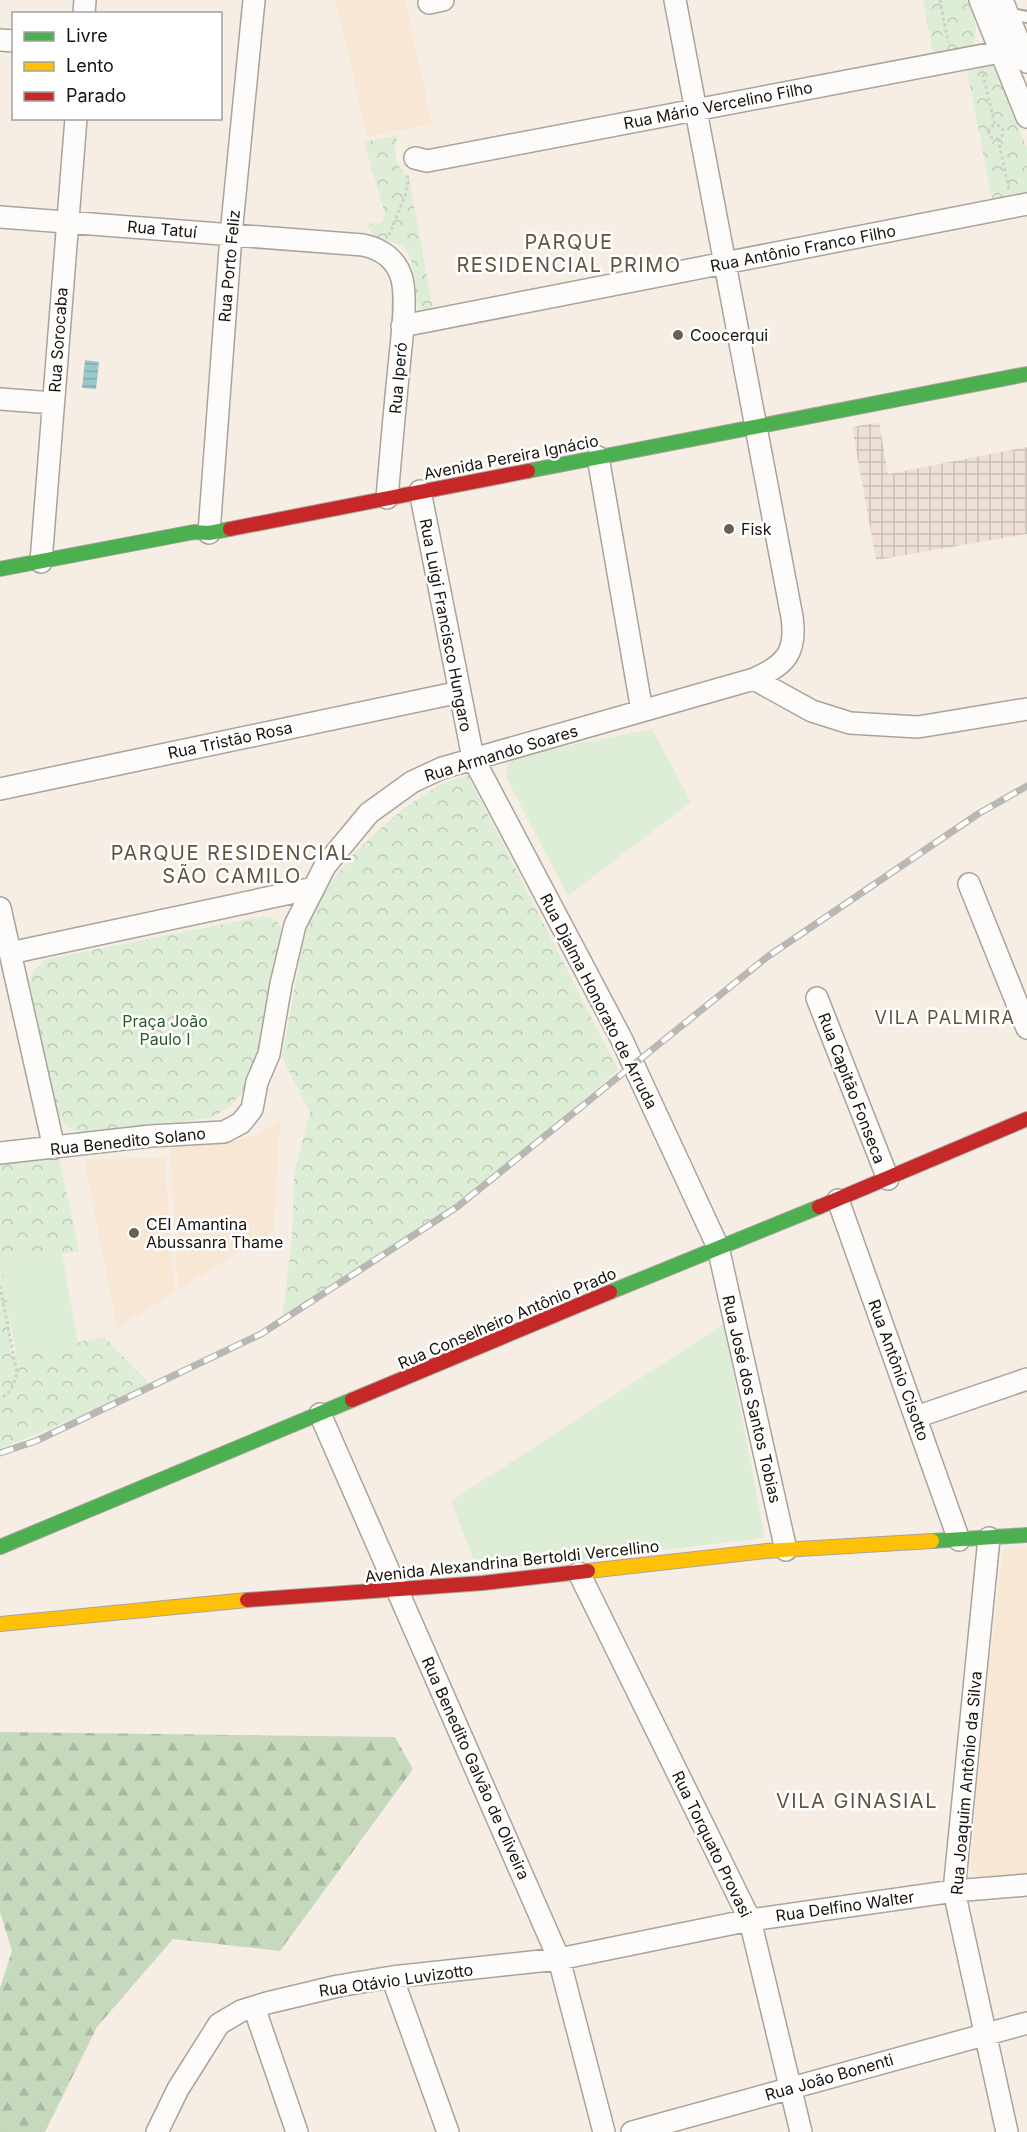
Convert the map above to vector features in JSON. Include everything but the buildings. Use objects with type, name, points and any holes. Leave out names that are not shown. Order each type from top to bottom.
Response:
[{"type":"main road","name":"Avenida Pereira Ignácio","points":[[0,569],[194,532],[209,532],[1027,374]]},
{"type":"main road","name":"Rua Conselheiro Antônio Prado","points":[[0,1547],[838,1200],[1027,1119]]},
{"type":"main road","name":"Avenida Alexandrina Bertoldi Vercellino","points":[[0,1624],[250,1600],[398,1590],[579,1573],[786,1550],[1027,1535]]},
{"type":"street","name":"Rua Porto Feliz","points":[[209,532],[231,235],[254,0]]},
{"type":"street","points":[[675,0],[756,427]]},
{"type":"street","points":[[980,0],[1016,54]]},
{"type":"street","points":[[1012,10],[1016,54],[1027,117]]},
{"type":"street","name":"Rua Mário Vercelino Filho","points":[[415,158],[428,161],[952,61],[980,56],[1016,54]]},
{"type":"street","name":"Rua Sorocaba","points":[[41,562],[75,120]]},
{"type":"street","name":"Rua Antônio Franco Filho","points":[[402,326],[1020,205]]},
{"type":"street","name":"Rua Tatuí","points":[[0,217],[363,245],[388,256]]},
{"type":"street","name":"Rua Iperó","points":[[387,498],[402,326],[402,280],[388,256]]},
{"type":"street","points":[[0,399],[53,403]]},
{"type":"street","name":"Rua Armando Soares","points":[[249,1114],[257,1082],[269,1054],[281,984],[295,925],[325,865],[369,813],[412,782],[442,768],[754,679],[771,672],[782,662],[792,646],[794,632],[756,427]]},
{"type":"street","points":[[598,457],[642,711]]},
{"type":"street","name":"Rua Luigi Francisco Hungaro","points":[[420,491],[473,758]]},
{"type":"street","points":[[754,679],[812,711],[850,723],[918,727],[1027,709]]},
{"type":"street","name":"Rua Tristão Rosa","points":[[0,789],[460,692]]},
{"type":"street","name":"Rua Djalma Honorato de Arruda","points":[[473,758],[621,1038],[718,1248]]},
{"type":"street","points":[[969,884],[1027,1028]]},
{"type":"street","points":[[10,953],[314,888]]},
{"type":"street","points":[[0,908],[54,1148]]},
{"type":"street","name":"Rua Capitão Fonseca","points":[[817,998],[888,1179]]},
{"type":"street","name":"Rua Benedito Solano","points":[[0,1154],[160,1135],[224,1132],[241,1123],[249,1114]]},
{"type":"street","name":"Rua Antônio Cisotto","points":[[838,1200],[959,1540]]},
{"type":"street","name":"Rua José dos Santos Tobias","points":[[718,1248],[786,1550]]},
{"type":"street","points":[[916,1417],[1027,1379]]},
{"type":"street","name":"Rua Benedito Galvão de Oliveira","points":[[320,1414],[559,1959],[604,2132]]},
{"type":"street","name":"Rua Joaquim Antônio da Silva","points":[[989,1538],[954,1891],[1007,2132]]},
{"type":"street","name":"Rua Torquato Provasi","points":[[579,1573],[750,1920],[801,2132]]},
{"type":"street","name":"Rua Delfino Walter","points":[[559,1959],[750,1920],[954,1891],[1027,1886]]},
{"type":"street","name":"Rua Otávio Luvizotto","points":[[157,2132],[178,2089],[219,2024],[241,2011],[338,1986],[392,1977],[559,1959]]},
{"type":"street","points":[[392,1977],[448,2132]]},
{"type":"street","points":[[254,2007],[297,2132]]},
{"type":"street","name":"Rua João Bonenti","points":[[632,2132],[1027,2023]]},
{"type":"path","points":[[940,0],[952,61]]},
{"type":"path","points":[[980,56],[994,125]]},
{"type":"path","points":[[994,125],[1001,126],[1004,130],[1003,135],[998,139],[993,139],[989,134],[989,129],[994,125]]},
{"type":"path","points":[[998,139],[1020,205]]},
{"type":"path","points":[[388,256],[394,222],[406,193],[408,171],[415,158]]},
{"type":"path","points":[[0,1286],[17,1373],[14,1386],[0,1398]]},
{"type":"shaded area","points":[[336,0],[405,0],[432,124],[367,137]]},
{"type":"shaded area","points":[[879,422],[888,474],[1027,447],[1027,534],[876,560],[852,427]]},
{"type":"shaded area","points":[[280,1120],[274,1230],[178,1290],[170,1147],[233,1141],[258,1135]]},
{"type":"shaded area","name":"CEI Amantina Abussanra Thame","points":[[165,1158],[174,1292],[117,1328],[84,1159]]},
{"type":"shaded area","points":[[1027,1548],[1027,1875],[978,1878],[970,1869],[983,1724],[1003,1549]]},
{"type":"green space","points":[[923,0],[967,0],[976,29],[971,47],[934,58]]},
{"type":"green space","points":[[988,63],[994,68],[1027,148],[1027,196],[993,204],[966,66]]},
{"type":"green space","points":[[398,135],[396,158],[400,168],[409,178],[433,309],[419,313],[411,259],[404,247],[373,235],[366,224],[380,223],[385,214],[364,142]]},
{"type":"green space","points":[[652,729],[691,802],[568,896],[507,779],[508,763],[516,756]]},
{"type":"green space","points":[[468,775],[618,1070],[460,1205],[282,1320],[292,1239],[294,1174],[310,1112],[282,1057],[309,922],[322,893],[357,850],[403,809],[439,785]]},
{"type":"green space","name":"Praça João Paulo I","points":[[265,916],[279,923],[282,938],[253,1071],[244,1091],[229,1107],[211,1118],[87,1132],[76,1131],[67,1126],[56,1109],[28,983],[33,972],[47,959]]},
{"type":"green space","points":[[59,1158],[79,1251],[1,1262],[9,1310],[11,1356],[104,1337],[152,1386],[0,1449],[0,1164]]},
{"type":"green space","points":[[62,1253],[78,1344],[16,1355],[1,1262]]},
{"type":"green space","points":[[724,1324],[765,1538],[478,1572],[451,1501]]},
{"type":"green space","points":[[0,1732],[395,1737],[413,1769],[280,1951],[173,1939],[97,2027],[45,2132],[0,2132],[0,1988],[12,1951],[0,1912]]},
{"type":"water","points":[[85,360],[99,362],[96,389],[82,388]]},
{"type":"railway","points":[[0,1453],[36,1441],[261,1334],[457,1207],[767,957],[978,814],[1027,786]]},
{"type":"traffic: fast","points":[[528,471],[1027,374]]},
{"type":"traffic: fast","points":[[0,569],[194,532],[209,533],[230,529]]},
{"type":"traffic: fast","points":[[610,1292],[819,1207]]},
{"type":"traffic: fast","points":[[0,1547],[352,1400]]},
{"type":"traffic: fast","points":[[932,1541],[1027,1535]]},
{"type":"traffic: slow","points":[[588,1571],[766,1551],[932,1541]]},
{"type":"traffic: slow","points":[[0,1624],[247,1600]]},
{"type":"traffic: jam","points":[[230,529],[528,471]]},
{"type":"traffic: jam","points":[[819,1207],[1027,1119]]},
{"type":"traffic: jam","points":[[352,1400],[610,1292]]},
{"type":"traffic: jam","points":[[247,1600],[483,1583],[588,1571]]},
{"type":"place","name":"Coocerqui","points":[[678,335]]},
{"type":"place","name":"Fisk","points":[[729,529]]},
{"type":"place","name":"CEI Amantina Abussanra Thame","points":[[134,1233]]},
{"type":"district","name":"PARQUE RESIDENCIAL PRIMO","points":[[569,254]]},
{"type":"district","name":"PARQUE RESIDENCIAL SÃO CAMILO","points":[[232,864]]},
{"type":"district","name":"VILA PALMIRA","points":[[945,1017]]},
{"type":"district","name":"VILA GINASIAL","points":[[857,1801]]}]
